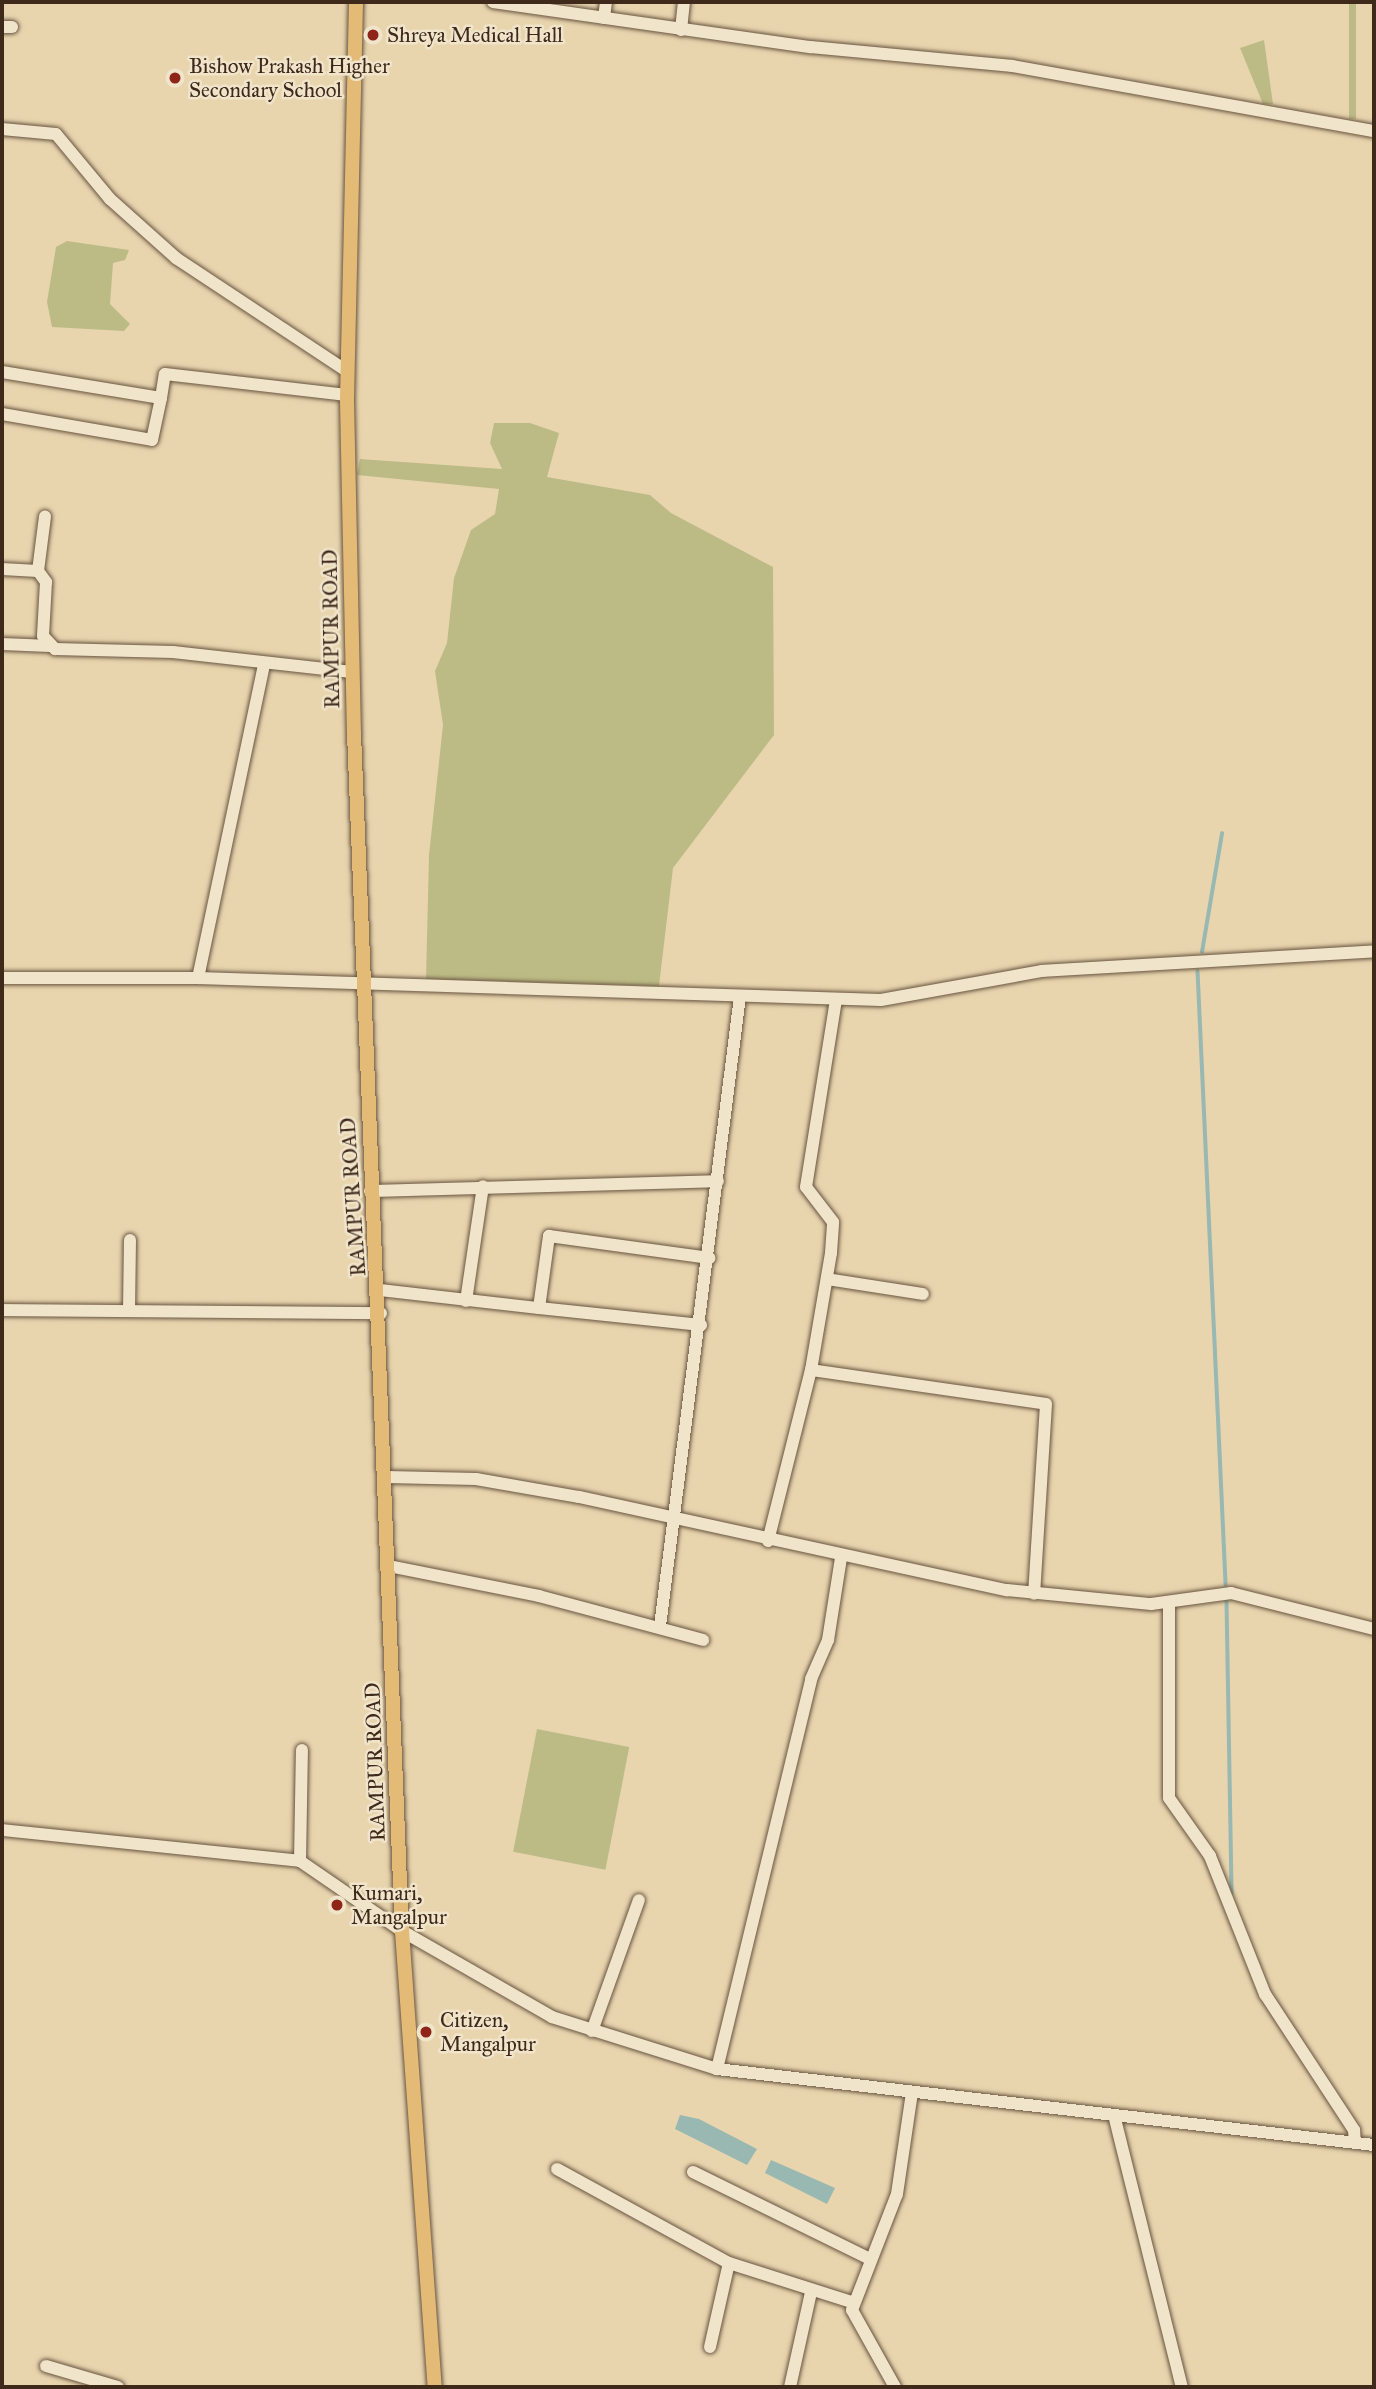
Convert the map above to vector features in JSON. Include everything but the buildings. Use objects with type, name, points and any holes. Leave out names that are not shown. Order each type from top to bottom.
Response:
[{"type":"main road","name":"RAMPUR ROAD","points":[[356,2],[348,372],[352,672],[370,1191],[381,1313],[402,1931],[435,2387]]},
{"type":"street","points":[[493,2],[527,4],[681,30],[1012,66],[1374,131]]},
{"type":"street","points":[[604,18],[606,2]]},
{"type":"street","points":[[681,30],[684,2]]},
{"type":"street","points":[[2,129],[57,134],[110,198],[176,258],[348,372]]},
{"type":"street","points":[[2,372],[160,398]]},
{"type":"street","points":[[2,414],[152,440],[165,374],[348,396]]},
{"type":"street","points":[[45,516],[38,571],[46,582],[43,636],[50,646]]},
{"type":"street","points":[[2,569],[38,571]]},
{"type":"street","points":[[2,644],[352,672]]},
{"type":"street","points":[[198,978],[264,664]]},
{"type":"street","points":[[2,978],[198,978],[363,986],[881,1000],[1042,971],[1374,951]]},
{"type":"street","points":[[660,1626],[678,1520],[740,996]]},
{"type":"street","points":[[768,1541],[811,1370],[827,1279],[832,1222],[809,1196],[806,1177],[836,999]]},
{"type":"street","points":[[370,1191],[718,1181]]},
{"type":"street","points":[[466,1301],[484,1186]]},
{"type":"street","points":[[539,1308],[549,1236],[709,1258]]},
{"type":"street","points":[[129,1311],[130,1240]]},
{"type":"street","points":[[827,1279],[923,1294]]},
{"type":"street","points":[[380,1290],[701,1325]]},
{"type":"street","points":[[2,1310],[381,1313]]},
{"type":"street","points":[[811,1370],[1046,1404],[1034,1594]]},
{"type":"street","points":[[387,1477],[476,1479],[678,1520],[841,1558],[1034,1594],[1170,1602],[1231,1593],[1374,1629]]},
{"type":"street","points":[[717,2068],[811,1679],[828,1640],[841,1558]]},
{"type":"street","points":[[389,1566],[660,1626],[703,1640]]},
{"type":"street","points":[[1170,1602],[1164,1777],[1169,1798],[1210,1856],[1265,1994],[1354,2130],[1355,2143]]},
{"type":"street","points":[[300,1861],[302,1750]]},
{"type":"street","points":[[2,1830],[300,1861],[402,1931],[552,2017],[717,2068],[1115,2119],[1374,2146]]},
{"type":"street","points":[[592,2031],[639,1900]]},
{"type":"street","points":[[895,2387],[852,2310],[898,2194],[912,2092]]},
{"type":"street","points":[[1115,2119],[1182,2387]]},
{"type":"street","points":[[557,2169],[729,2263],[811,2292],[854,2303]]},
{"type":"street","points":[[693,2172],[870,2259]]},
{"type":"street","points":[[710,2347],[729,2263]]},
{"type":"street","points":[[790,2387],[811,2292]]},
{"type":"street","points":[[46,2366],[118,2387]]},
{"type":"shaded area","points":[[1349,2],[1356,2],[1356,119],[1349,119]]},
{"type":"shaded area","points":[[1264,40],[1273,104],[1263,104],[1240,48]]},
{"type":"shaded area","points":[[67,241],[129,250],[125,260],[113,263],[110,304],[130,324],[124,331],[52,327],[47,302],[56,247]]},
{"type":"shaded area","points":[[494,423],[530,423],[559,433],[547,477],[650,495],[671,513],[773,567],[774,735],[673,868],[659,986],[426,979],[429,855],[443,725],[435,671],[447,643],[454,578],[471,530],[495,514],[499,489],[357,475],[360,459],[502,469],[490,443]]},
{"type":"shaded area","points":[[537,1729],[629,1747],[605,1870],[513,1852]]},
{"type":"water","points":[[680,2115],[699,2119],[757,2149],[747,2165],[675,2129]]},
{"type":"water","points":[[771,2160],[835,2188],[827,2204],[765,2173]]},
{"type":"waterway","points":[[1202,952],[1222,834]]},
{"type":"waterway","points":[[1198,971],[1226,1584]]},
{"type":"waterway","points":[[1227,1602],[1232,1893]]},
{"type":"place","name":"Shreya Medical Hall","points":[[373,35]]},
{"type":"place","name":"Bishow Prakash Higher Secondary School","points":[[175,78]]},
{"type":"place","name":"Kumari, Mangalpur","points":[[337,1905]]},
{"type":"place","name":"Citizen, Mangalpur","points":[[426,2032]]}]
